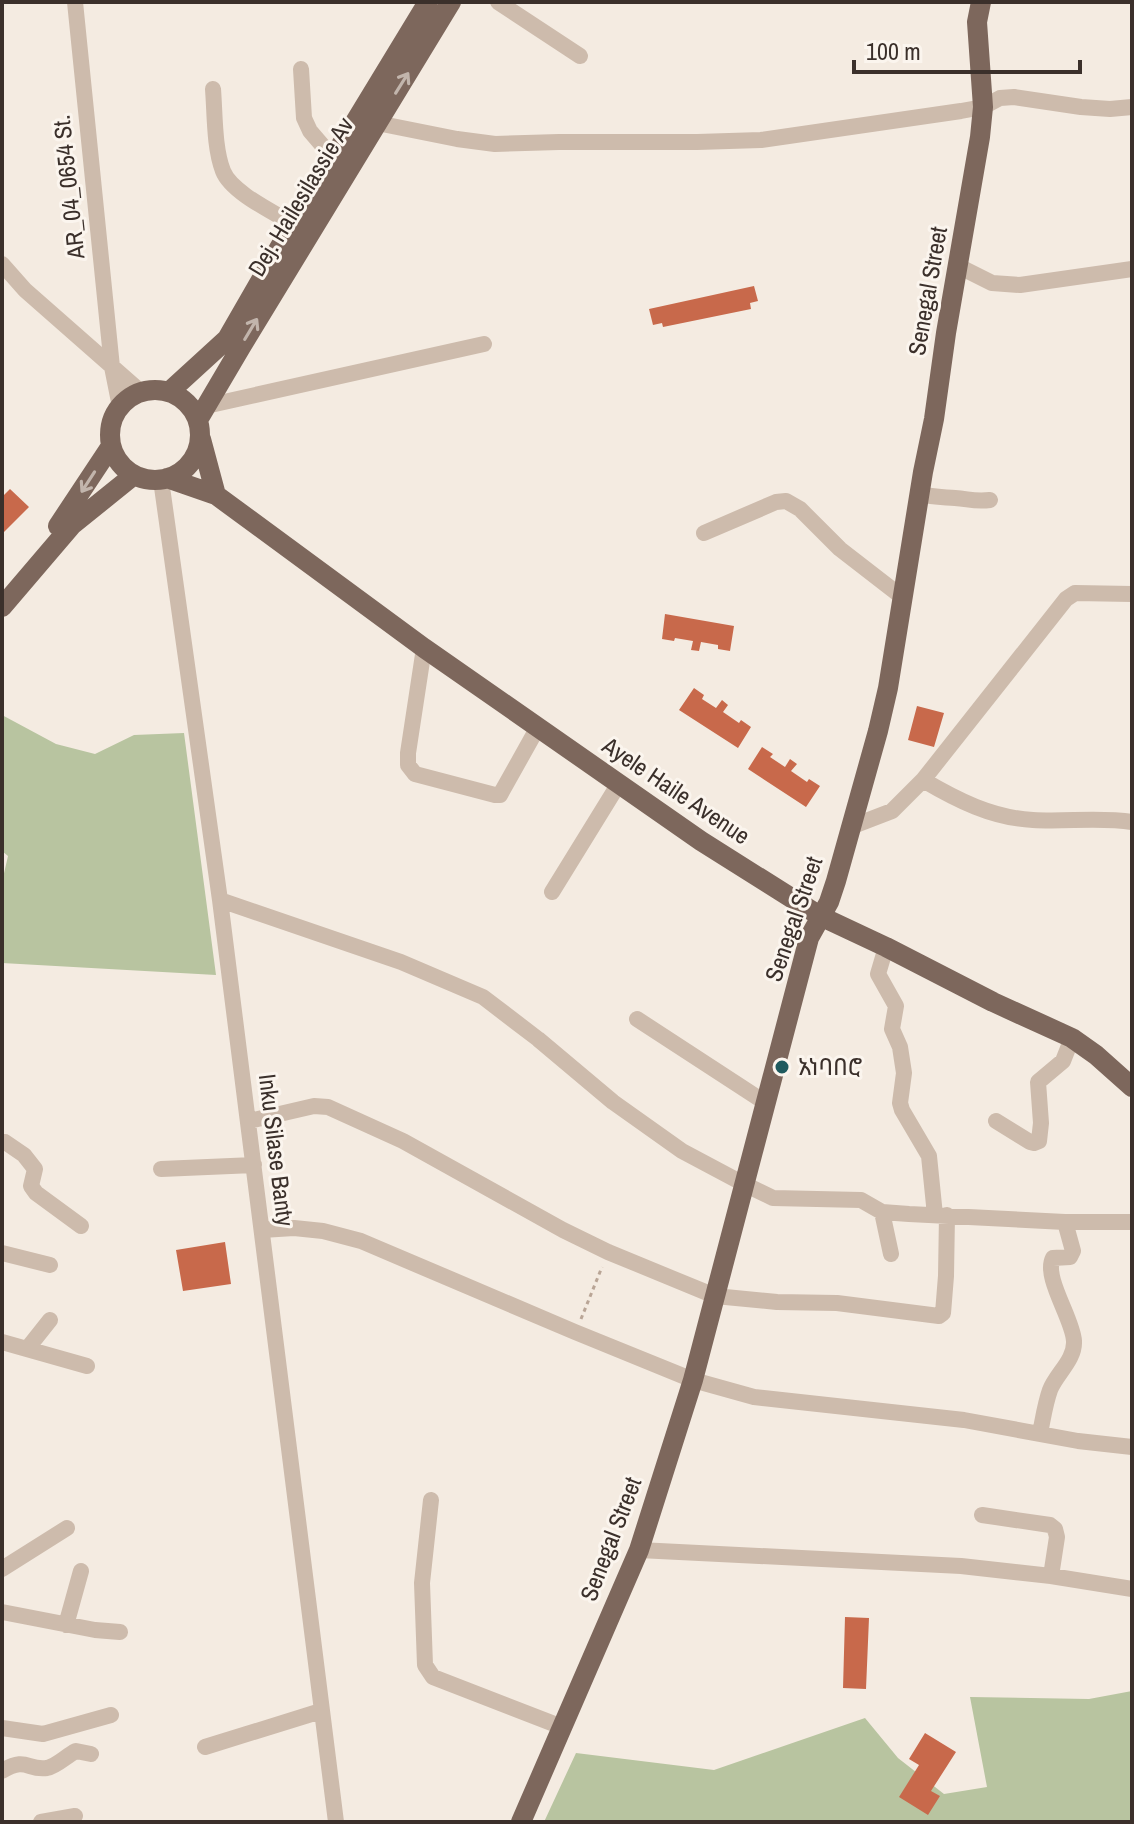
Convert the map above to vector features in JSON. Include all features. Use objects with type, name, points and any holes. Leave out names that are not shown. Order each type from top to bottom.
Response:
[{"type":"main road","name":"Dej. Hailesilassie Av","points":[[169,392],[227,339],[428,2]]},
{"type":"main road","name":"Dej. Hailesilassie Av","points":[[163,481],[182,472],[190,464],[197,452],[202,422],[451,2]]},
{"type":"main road","name":"Senegal Street","points":[[521,1822],[639,1550],[693,1380],[809,938],[829,902],[836,881],[878,731],[888,688],[972,190],[983,107],[977,36],[981,2]]},
{"type":"main road","points":[[163,481],[134,475],[118,461],[111,446],[110,427],[120,407],[141,392],[169,392],[186,401],[202,422],[216,495]]},
{"type":"main road","points":[[2,591],[65,518],[111,446]]},
{"type":"main road","points":[[2,607],[72,525],[134,475]]},
{"type":"main road","name":"Ayele Haile Avenue","points":[[163,481],[216,495],[618,785],[820,916],[1072,1038],[1132,1087]]},
{"type":"street","name":"AR_04_0654 St.","points":[[75,2],[112,367],[120,407]]},
{"type":"street","points":[[498,2],[580,56]]},
{"type":"street","points":[[301,69],[304,118],[310,131],[334,159]]},
{"type":"street","points":[[213,89],[223,172],[245,195],[293,224]]},
{"type":"street","points":[[377,123],[495,144],[697,142],[761,140],[983,107],[1000,98],[1110,109],[1132,107]]},
{"type":"street","points":[[2,264],[25,290],[141,392]]},
{"type":"street","points":[[958,266],[992,283],[1020,285],[1132,269]]},
{"type":"street","points":[[202,422],[484,344]]},
{"type":"street","name":"Inku Silase Banty","points":[[163,481],[249,1121],[336,1822]]},
{"type":"street","points":[[920,494],[975,502],[990,500]]},
{"type":"street","points":[[704,533],[776,502],[786,501],[800,509],[840,549],[902,597]]},
{"type":"street","points":[[853,826],[892,811],[923,780],[1066,599],[1075,593],[1132,594]]},
{"type":"street","points":[[424,648],[408,753],[408,765],[415,774],[500,795],[538,727]]},
{"type":"street","points":[[923,780],[977,809],[1003,815],[1031,820],[1132,822]]},
{"type":"street","points":[[552,892],[618,785]]},
{"type":"street","points":[[220,900],[401,962],[483,997],[613,1102],[682,1151],[773,1198],[861,1200],[882,1212],[1065,1222],[1132,1222]]},
{"type":"street","points":[[249,1121],[314,1106],[328,1107],[403,1141],[608,1252],[715,1296],[777,1302],[837,1303],[939,1316],[943,1313],[946,1276],[941,1215],[929,1156],[900,1103],[904,1073],[900,1047],[892,1029],[896,1006],[878,974],[886,947]]},
{"type":"street","points":[[637,1019],[766,1103]]},
{"type":"street","points":[[996,1121],[1030,1142],[1039,1141],[1038,1082],[1063,1061],[1072,1038]]},
{"type":"street","points":[[2,1142],[24,1155],[35,1169],[31,1186],[36,1193],[81,1226]]},
{"type":"street","points":[[161,1169],[254,1165]]},
{"type":"street","points":[[882,1212],[891,1254]]},
{"type":"street","points":[[1040,1433],[1050,1388],[1074,1349],[1073,1334],[1055,1288],[1050,1264],[1053,1258],[1072,1255],[1065,1222]]},
{"type":"street","points":[[262,1230],[294,1228],[323,1231],[361,1241],[693,1380],[754,1397],[964,1420],[1078,1441],[1132,1447]]},
{"type":"street","points":[[2,1253],[50,1265]]},
{"type":"street","points":[[27,1349],[50,1320]]},
{"type":"street","points":[[2,1342],[87,1366]]},
{"type":"street","points":[[431,1500],[422,1583],[425,1665],[433,1677],[562,1727]]},
{"type":"street","points":[[982,1515],[1050,1525],[1055,1529],[1057,1537],[1051,1576]]},
{"type":"street","points":[[2,1569],[67,1528]]},
{"type":"street","points":[[639,1550],[961,1566],[1132,1589]]},
{"type":"street","points":[[66,1625],[81,1571]]},
{"type":"street","points":[[2,1612],[120,1632]]},
{"type":"street","points":[[205,1747],[321,1711]]},
{"type":"street","points":[[2,1728],[43,1734],[111,1715]]},
{"type":"street","points":[[2,1771],[24,1764],[51,1767],[76,1751],[91,1754]]},
{"type":"street","points":[[41,1822],[75,1816]]},
{"type":"path","points":[[575,1332],[608,1252]]},
{"type":"green space","points":[[2,715],[56,744],[95,754],[134,735],[184,733],[216,975],[2,963],[2,882],[8,856],[2,851]]},
{"type":"green space","points":[[1132,1691],[1132,1822],[544,1822],[576,1753],[714,1770],[865,1718],[898,1758],[944,1794],[987,1787],[970,1697],[1089,1699]]},
{"type":"building","points":[[754,286],[758,301],[750,303],[751,309],[663,327],[662,323],[653,325],[649,309]]},
{"type":"building","points":[[10,489],[29,507],[2,534],[2,497]]},
{"type":"building","points":[[665,614],[734,626],[730,651],[701,642],[699,651],[691,650],[693,641],[662,639]]},
{"type":"building","points":[[694,688],[704,695],[702,699],[716,708],[722,700],[728,705],[723,712],[751,727],[738,748],[679,710]]},
{"type":"building","points":[[917,706],[944,713],[934,747],[908,740]]},
{"type":"building","points":[[762,747],[785,767],[790,759],[797,764],[791,771],[807,782],[809,779],[820,786],[806,807],[748,769]]},
{"type":"building","points":[[225,1242],[231,1284],[183,1291],[176,1250]]},
{"type":"building","points":[[845,1617],[869,1618],[866,1689],[843,1688]]},
{"type":"building","points":[[925,1733],[956,1752],[931,1791],[940,1796],[928,1815],[899,1797],[919,1765],[909,1759]]},
{"type":"place","name":"አነባበሮ","points":[[782,1067]]}]
